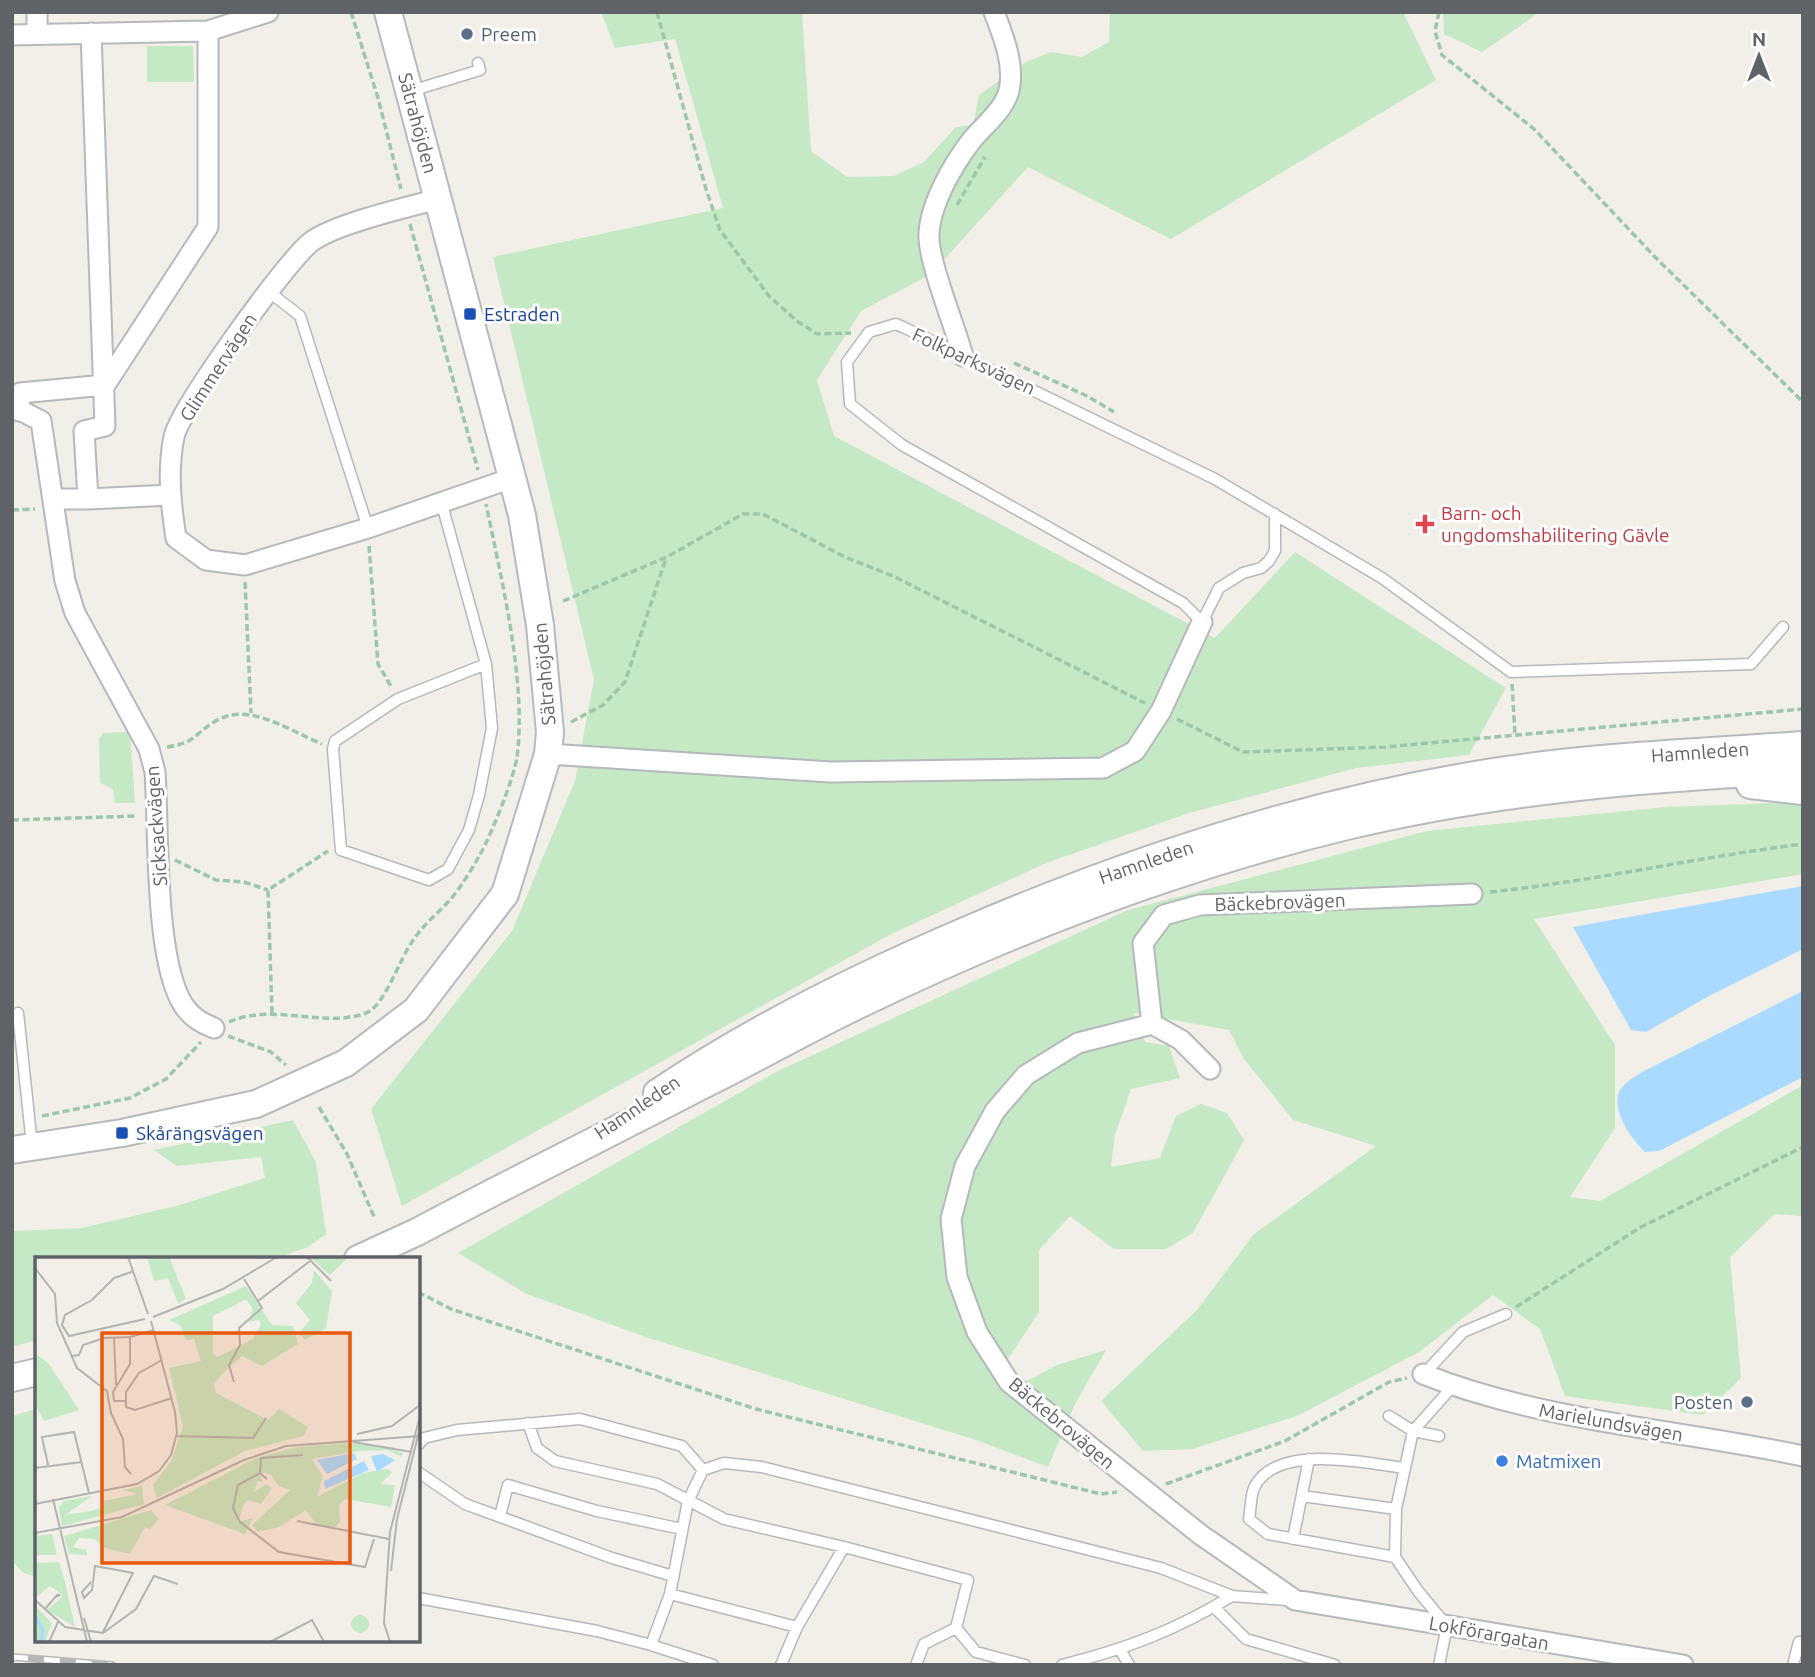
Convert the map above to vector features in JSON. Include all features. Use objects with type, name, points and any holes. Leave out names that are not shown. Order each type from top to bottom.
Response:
[{"type":"main road","name":"Sätrahöjden","points":[[22,1148],[122,1133],[256,1104],[346,1063],[416,1010],[505,894],[549,743],[535,587],[512,478],[388,12]]},
{"type":"main road","name":"Hamnleden","points":[[575,1149],[752,1032],[825,995],[1026,905],[1132,865],[1239,831],[1417,786],[1500,771],[1602,758],[1803,746]]},
{"type":"main road","name":"Hamnleden","points":[[362,1257],[417,1232],[575,1149],[919,977],[1037,926],[1143,887],[1250,852],[1347,826],[1446,805],[1582,784],[1803,770]]},
{"type":"main road","name":"Hamnleden","points":[[1672,777],[1803,791]]},
{"type":"main road","points":[[12,1378],[35,1372]]},
{"type":"street","points":[[37,12],[37,33]]},
{"type":"street","points":[[12,35],[208,32],[268,12]]},
{"type":"street","points":[[964,356],[931,257],[929,234],[933,209],[952,174],[970,143],[1004,101],[1010,87],[1010,61],[994,12]]},
{"type":"street","points":[[105,385],[208,227],[208,32]]},
{"type":"street","points":[[88,499],[84,431],[105,426],[91,33]]},
{"type":"street","name":"Glimmervägen","points":[[438,199],[312,241],[268,291],[201,388],[174,434],[171,495],[176,538],[206,560],[245,565],[368,528],[441,500],[512,478]]},
{"type":"street","name":"Sicksackvägen","points":[[105,385],[20,393],[16,408],[41,421],[65,581],[75,613],[149,749],[155,772],[164,942],[172,978],[184,1006],[197,1020],[214,1028]]},
{"type":"street","points":[[53,499],[171,495]]},
{"type":"street","points":[[549,743],[831,772],[1103,768],[1135,751],[1161,711],[1202,622]]},
{"type":"street","name":"Bäckebrovägen","points":[[1295,1600],[1201,1535],[1009,1382],[977,1332],[957,1277],[951,1219],[965,1166],[995,1111],[1026,1075],[1078,1043],[1152,1024],[1143,943],[1164,915],[1200,905],[1472,894]]},
{"type":"street","points":[[1152,1024],[1181,1040],[1210,1069]]},
{"type":"street","name":"Marielundsvägen","points":[[1423,1374],[1453,1386],[1535,1409],[1803,1456]]},
{"type":"street","name":"Lokförargatan","points":[[1295,1600],[1447,1626],[1619,1660],[1683,1665]]},
{"type":"lane","points":[[411,92],[480,70],[478,63]]},
{"type":"lane","points":[[268,291],[300,316],[368,528]]},
{"type":"lane","name":"Folkparksvägen","points":[[869,332],[897,324],[1138,439],[1275,514],[1382,578],[1511,672]]},
{"type":"lane","points":[[869,332],[847,362],[850,404],[902,445],[1182,603],[1202,622],[1219,588],[1243,573],[1261,568],[1269,561],[1275,551],[1275,514]]},
{"type":"lane","points":[[441,500],[486,664],[492,728],[487,761],[469,830],[448,869],[429,880],[341,850],[333,749],[335,741],[398,699],[486,664]]},
{"type":"lane","points":[[1511,672],[1751,664],[1783,627]]},
{"type":"lane","points":[[18,1013],[29,1119],[22,1148]]},
{"type":"lane","points":[[1423,1374],[1463,1332],[1506,1314]]},
{"type":"lane","points":[[1439,1665],[1447,1626],[1395,1558],[1396,1509],[1413,1430],[1453,1386]]},
{"type":"lane","points":[[1390,1416],[1413,1430],[1439,1436]]},
{"type":"lane","points":[[420,1443],[424,1438],[457,1430],[580,1419],[608,1424],[682,1446],[703,1470]]},
{"type":"lane","points":[[528,1423],[537,1448],[555,1461],[657,1484],[724,1519],[968,1580],[956,1628],[925,1644],[916,1665]]},
{"type":"lane","points":[[1395,1558],[1268,1534],[1250,1519],[1255,1486],[1275,1468],[1309,1459],[1330,1457],[1404,1468]]},
{"type":"lane","points":[[1293,1539],[1309,1459]]},
{"type":"lane","points":[[651,1645],[670,1594],[688,1501],[703,1470],[724,1463],[762,1466],[1161,1568],[1232,1596],[1295,1600]]},
{"type":"lane","points":[[420,1473],[465,1504],[612,1558],[673,1576]]},
{"type":"lane","points":[[500,1516],[508,1485],[597,1511],[682,1529]]},
{"type":"lane","points":[[1302,1496],[1396,1509]]},
{"type":"lane","points":[[782,1665],[797,1627],[844,1547]]},
{"type":"lane","points":[[670,1594],[797,1627]]},
{"type":"lane","points":[[1062,1665],[1121,1651],[1232,1596]]},
{"type":"lane","points":[[420,1598],[597,1631],[713,1665]]},
{"type":"lane","points":[[1214,1607],[1246,1639],[1335,1665]]},
{"type":"lane","points":[[956,1628],[976,1652],[1025,1665]]},
{"type":"lane","points":[[1793,1665],[1799,1642],[1803,1642]]},
{"type":"lane","points":[[1121,1651],[1129,1665]]},
{"type":"path","points":[[29,1119],[130,1098],[166,1079],[214,1028],[234,1019],[272,1013],[347,1017],[368,1013],[381,1000],[401,957],[416,936],[452,898],[483,850],[516,761],[519,723],[508,617],[482,487],[378,98],[351,12]]},
{"type":"path","points":[[657,12],[720,230],[769,296],[817,334],[869,332]]},
{"type":"path","points":[[1439,12],[1434,31],[1442,55],[1534,129],[1655,257],[1803,402]]},
{"type":"path","points":[[955,210],[991,148]]},
{"type":"path","points":[[1009,361],[1087,396],[1122,417]]},
{"type":"path","points":[[563,601],[667,558],[743,514],[763,514],[845,558],[893,576],[1243,752],[1385,747],[1803,709]]},
{"type":"path","points":[[368,528],[378,664],[398,699]]},
{"type":"path","points":[[549,743],[603,705],[625,682],[667,558]]},
{"type":"path","points":[[245,565],[251,713]]},
{"type":"path","points":[[1511,672],[1515,734]]},
{"type":"path","points":[[149,749],[187,744],[216,720],[251,713],[333,749]]},
{"type":"path","points":[[12,820],[158,816]]},
{"type":"path","points":[[268,890],[339,844]]},
{"type":"path","points":[[1472,894],[1546,886],[1710,856],[1803,844]]},
{"type":"path","points":[[159,853],[216,880],[244,882],[268,890]]},
{"type":"path","points":[[268,890],[272,1013]]},
{"type":"path","points":[[214,1028],[271,1052],[291,1068]]},
{"type":"path","points":[[319,1107],[347,1154],[375,1219]]},
{"type":"path","points":[[1506,1314],[1641,1227],[1803,1147]]},
{"type":"path","points":[[420,1293],[451,1309],[756,1409],[1101,1493],[1145,1490],[1285,1441],[1389,1382],[1423,1374]]},
{"type":"green space","points":[[601,12],[802,12],[811,151],[847,177],[894,176],[924,162],[956,127],[973,125],[979,95],[1026,62],[1051,52],[1082,57],[1109,42],[1110,12],[1403,12],[1436,80],[1171,239],[1028,167],[931,274],[861,311],[817,380],[834,436],[1215,638],[1295,552],[1506,688],[1469,755],[1356,768],[1189,813],[1046,863],[891,934],[402,1206],[371,1109],[512,931],[575,781],[594,680],[493,257],[723,208],[675,39],[615,48]]},
{"type":"green space","points":[[1443,12],[1540,12],[1482,52],[1444,34]]},
{"type":"green space","points":[[147,46],[193,46],[194,82],[147,82]]},
{"type":"green space","points":[[130,732],[135,803],[115,803],[113,789],[100,783],[99,739],[103,733]]},
{"type":"green space","points":[[1803,802],[1803,874],[1534,919],[1615,1045],[1615,1128],[1570,1197],[1600,1201],[1803,1085],[1803,1216],[1775,1214],[1730,1257],[1741,1378],[1703,1415],[1565,1396],[1540,1329],[1493,1295],[1419,1352],[1297,1416],[1192,1449],[1143,1451],[1101,1401],[1197,1310],[1254,1234],[1376,1146],[1293,1120],[1244,1059],[1229,1030],[1134,1013],[1145,1042],[1169,1046],[1180,1078],[1131,1089],[1115,1135],[1111,1167],[1160,1158],[1176,1116],[1201,1104],[1227,1113],[1244,1140],[1193,1233],[1166,1249],[1114,1249],[1070,1216],[1039,1250],[1039,1312],[996,1377],[1010,1390],[1057,1365],[1106,1350],[1075,1404],[1048,1467],[976,1440],[646,1337],[527,1294],[458,1253],[776,1072],[1128,910],[1427,831],[1667,807]]},
{"type":"green space","points":[[293,1120],[316,1162],[326,1234],[308,1247],[280,1257],[35,1257],[35,1341],[12,1347],[12,1231],[82,1228],[180,1205],[265,1178],[261,1157],[177,1166],[154,1150]]},
{"type":"green space","points":[[35,1410],[35,1576],[24,1573],[12,1561],[12,1416]]},
{"type":"water","points":[[1803,886],[1803,949],[1709,996],[1646,1032],[1631,1030],[1573,927]]},
{"type":"water","points":[[1803,991],[1803,1077],[1659,1151],[1645,1152],[1634,1140],[1620,1115],[1620,1090],[1642,1072]]},
{"type":"railway","points":[[12,1657],[112,1665]]},
{"type":"place","name":"Preem","points":[[467,34]]},
{"type":"place","name":"Estraden","points":[[470,314]]},
{"type":"place","name":"Barn- och ungdomshabilitering Gävle","points":[[1425,524]]},
{"type":"place","name":"Skårängsvägen","points":[[122,1133]]},
{"type":"place","name":"Posten","points":[[1747,1402]]},
{"type":"place","name":"Matmixen","points":[[1502,1461]]}]
